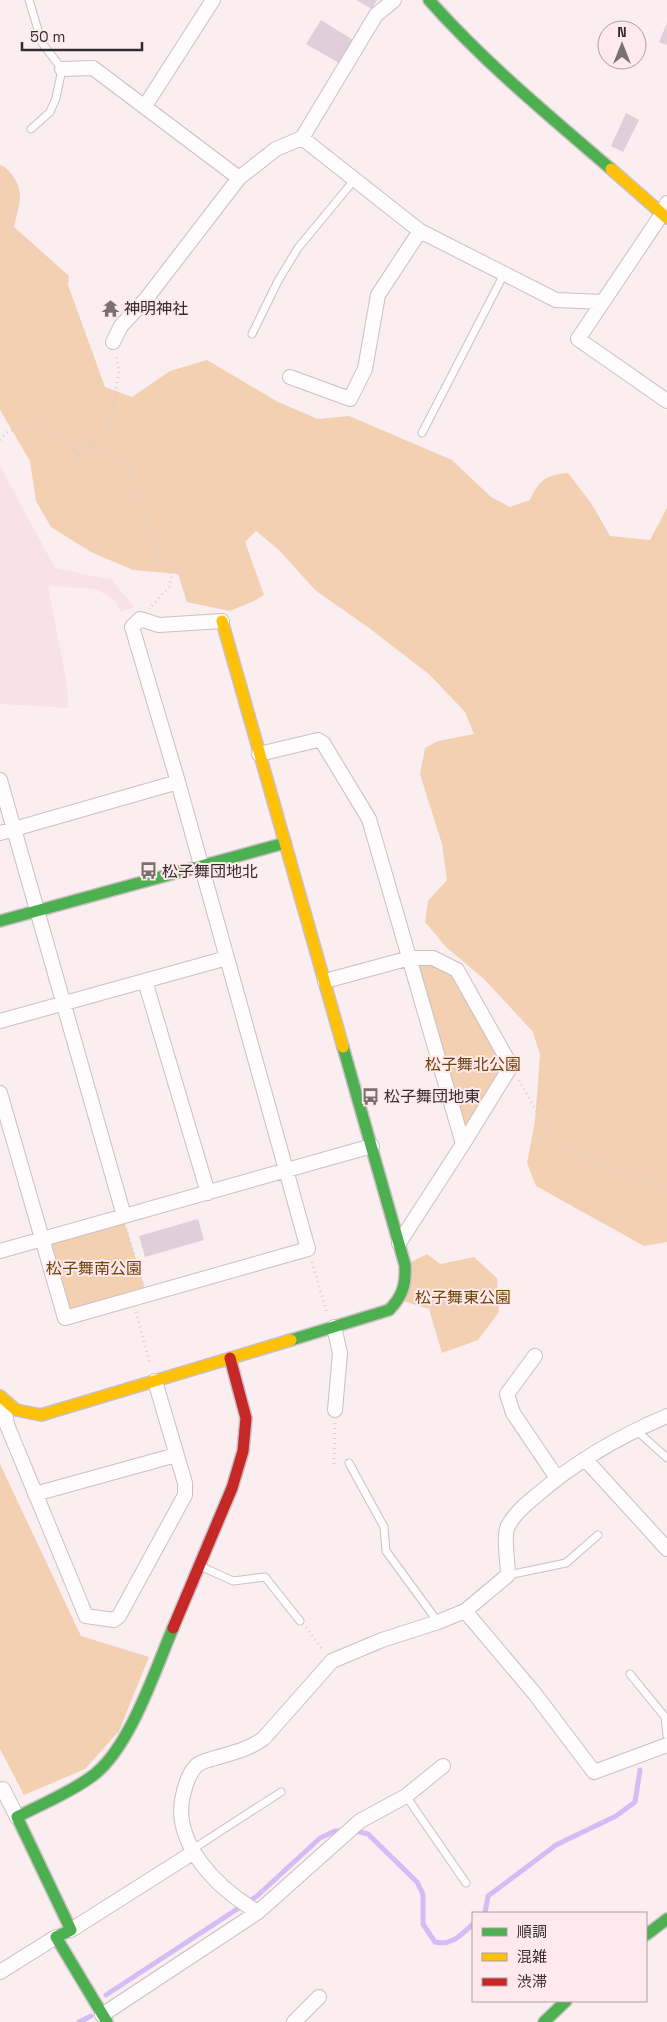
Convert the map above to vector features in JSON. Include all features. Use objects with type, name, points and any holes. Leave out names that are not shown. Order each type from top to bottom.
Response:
[{"type":"street","points":[[145,106],[214,0]]},
{"type":"street","points":[[113,342],[121,326],[146,299],[238,178],[276,149],[302,138],[376,15],[394,0]]},
{"type":"street","points":[[429,0],[452,26],[504,76],[665,212],[578,340],[667,401]]},
{"type":"street","points":[[62,69],[93,68],[238,178]]},
{"type":"street","points":[[302,138],[420,231],[556,300],[603,302]]},
{"type":"street","points":[[290,377],[350,399],[365,369],[378,295],[420,231]]},
{"type":"street","points":[[0,1093],[65,1318],[308,1249],[202,866],[132,627],[140,619],[159,625],[222,621],[399,1243],[405,1265],[406,1286],[400,1300],[389,1310],[42,1415],[16,1410],[2,1398]]},
{"type":"street","points":[[259,754],[318,740],[323,743],[369,819],[463,1144]]},
{"type":"street","points":[[0,780],[123,1216]]},
{"type":"street","points":[[0,833],[178,782]]},
{"type":"street","points":[[0,921],[285,843]]},
{"type":"street","points":[[0,1021],[227,958]]},
{"type":"street","points":[[325,981],[410,958],[433,958],[457,970],[511,1066],[399,1243]]},
{"type":"street","points":[[145,981],[208,1193]]},
{"type":"street","points":[[0,1251],[372,1146]]},
{"type":"street","points":[[332,1327],[340,1353],[335,1410]]},
{"type":"street","points":[[535,1356],[507,1394],[513,1413],[557,1478]]},
{"type":"street","points":[[18,1817],[92,1777],[111,1757],[128,1733],[232,1488],[243,1451],[246,1418],[230,1358]]},
{"type":"street","points":[[2,1398],[7,1425],[86,1616],[114,1620],[119,1616],[185,1495],[185,1483],[155,1380]]},
{"type":"street","points":[[255,1910],[223,1888],[194,1850],[182,1826],[182,1798],[189,1773],[199,1763],[254,1746],[264,1738],[332,1661],[382,1640],[465,1611],[508,1575],[507,1527],[519,1510],[557,1478],[585,1459],[636,1430],[667,1416]]},
{"type":"street","points":[[35,1494],[176,1455]]},
{"type":"street","points":[[585,1459],[667,1549]]},
{"type":"street","points":[[465,1611],[535,1694],[594,1772],[667,1744]]},
{"type":"street","points":[[56,1937],[105,2018],[255,1910],[360,1821],[406,1796],[443,1766]]},
{"type":"street","points":[[1,1787],[18,1817],[71,1930]]},
{"type":"street","points":[[0,1972],[56,1937],[71,1930],[194,1850]]},
{"type":"street","points":[[647,1934],[667,1919]]},
{"type":"street","points":[[294,2022],[319,1997]]},
{"type":"street","points":[[544,2022],[565,2002]]},
{"type":"lane","points":[[29,0],[42,43],[62,69],[56,98],[50,112],[31,129]]},
{"type":"lane","points":[[252,334],[278,282],[298,248],[355,179]]},
{"type":"lane","points":[[422,433],[504,274]]},
{"type":"lane","points":[[636,1430],[667,1458]]},
{"type":"lane","points":[[349,1463],[384,1527],[386,1551],[438,1622]]},
{"type":"lane","points":[[508,1575],[566,1563],[598,1535]]},
{"type":"lane","points":[[200,1566],[233,1582],[265,1578],[300,1621]]},
{"type":"lane","points":[[630,1674],[665,1717],[667,1735]]},
{"type":"lane","points":[[194,1850],[281,1792]]},
{"type":"lane","points":[[406,1796],[466,1883]]},
{"type":"path","points":[[79,455],[111,417],[119,371]]},
{"type":"path","points":[[0,440],[6,433],[36,420],[59,435],[79,455]]},
{"type":"path","points":[[79,455],[93,444],[115,456],[133,471],[152,540],[172,575],[168,587],[146,612]]},
{"type":"path","points":[[511,1066],[552,1139],[609,1170],[667,1186]]},
{"type":"path","points":[[123,1216],[146,1296]]},
{"type":"path","points":[[308,1249],[332,1327]]},
{"type":"path","points":[[133,1300],[155,1380]]},
{"type":"path","points":[[335,1410],[334,1464],[349,1463]]},
{"type":"path","points":[[300,1621],[332,1661]]},
{"type":"shaded area","points":[[0,466],[55,568],[112,580],[134,607],[121,612],[116,602],[97,589],[48,586],[67,685],[68,708],[0,704]]},
{"type":"green space","points":[[0,165],[9,172],[19,188],[20,200],[14,227],[69,276],[68,285],[105,387],[132,397],[170,371],[207,360],[278,402],[318,419],[349,416],[452,460],[491,497],[510,507],[530,500],[540,483],[549,477],[568,473],[591,503],[610,536],[650,540],[667,508],[667,1242],[644,1246],[536,1186],[527,1163],[535,1121],[540,1055],[533,1032],[484,979],[446,947],[425,922],[428,901],[447,880],[442,844],[420,774],[425,748],[438,741],[474,734],[465,712],[430,675],[369,628],[315,590],[279,550],[256,531],[245,542],[264,595],[230,611],[187,602],[178,574],[133,570],[91,552],[51,527],[36,501],[30,461],[0,410]]},
{"type":"green space","name":"松子舞北公園","points":[[410,958],[457,970],[511,1066],[463,1143]]},
{"type":"green space","name":"松子舞南公園","points":[[123,1217],[147,1296],[65,1318],[41,1240]]},
{"type":"green space","name":"松子舞東公園","points":[[427,1254],[440,1264],[474,1257],[497,1278],[499,1312],[478,1340],[442,1353],[429,1309],[400,1300],[405,1265]]},
{"type":"green space","points":[[0,1464],[81,1636],[149,1657],[119,1731],[85,1769],[24,1795],[0,1749]]},
{"type":"building","points":[[356,0],[377,0],[372,9]]},
{"type":"building","points":[[321,20],[353,40],[339,63],[306,44]]},
{"type":"building","points":[[667,23],[667,45],[659,42]]},
{"type":"building","points":[[626,113],[639,120],[623,152],[611,146]]},
{"type":"building","points":[[198,1219],[204,1240],[145,1257],[139,1236]]},
{"type":"waterway","points":[[485,1912],[488,1896],[556,1845],[616,1816],[635,1802],[640,1770]]},
{"type":"waterway","points":[[352,1830],[368,1834],[417,1882],[423,1894],[423,1924],[435,1942],[451,1941],[460,1936],[472,1925]]},
{"type":"waterway","points":[[106,1995],[257,1896],[320,1838],[335,1831],[344,1831]]},
{"type":"waterway","points":[[79,2022],[91,2016]]},
{"type":"traffic: fast","points":[[429,0],[494,66],[611,169]]},
{"type":"traffic: fast","points":[[0,921],[285,843]]},
{"type":"traffic: fast","points":[[291,1340],[389,1310],[398,1300],[404,1284],[405,1265],[343,1047]]},
{"type":"traffic: fast","points":[[107,2022],[56,1937],[71,1930],[17,1817],[74,1788],[105,1765],[129,1730],[140,1708],[173,1628]]},
{"type":"traffic: fast","points":[[647,1934],[667,1919]]},
{"type":"traffic: fast","points":[[544,2022],[565,2002]]},
{"type":"traffic: slow","points":[[611,169],[667,218]]},
{"type":"traffic: slow","points":[[222,621],[343,1047]]},
{"type":"traffic: slow","points":[[0,1396],[16,1410],[41,1415],[291,1340]]},
{"type":"traffic: jam","points":[[173,1628],[232,1488],[243,1451],[246,1418],[230,1358]]},
{"type":"place","name":"神明神社","points":[[110,308]]},
{"type":"place","name":"松子舞団地北","points":[[148,871]]},
{"type":"place","name":"松子舞団地東","points":[[370,1096]]}]
